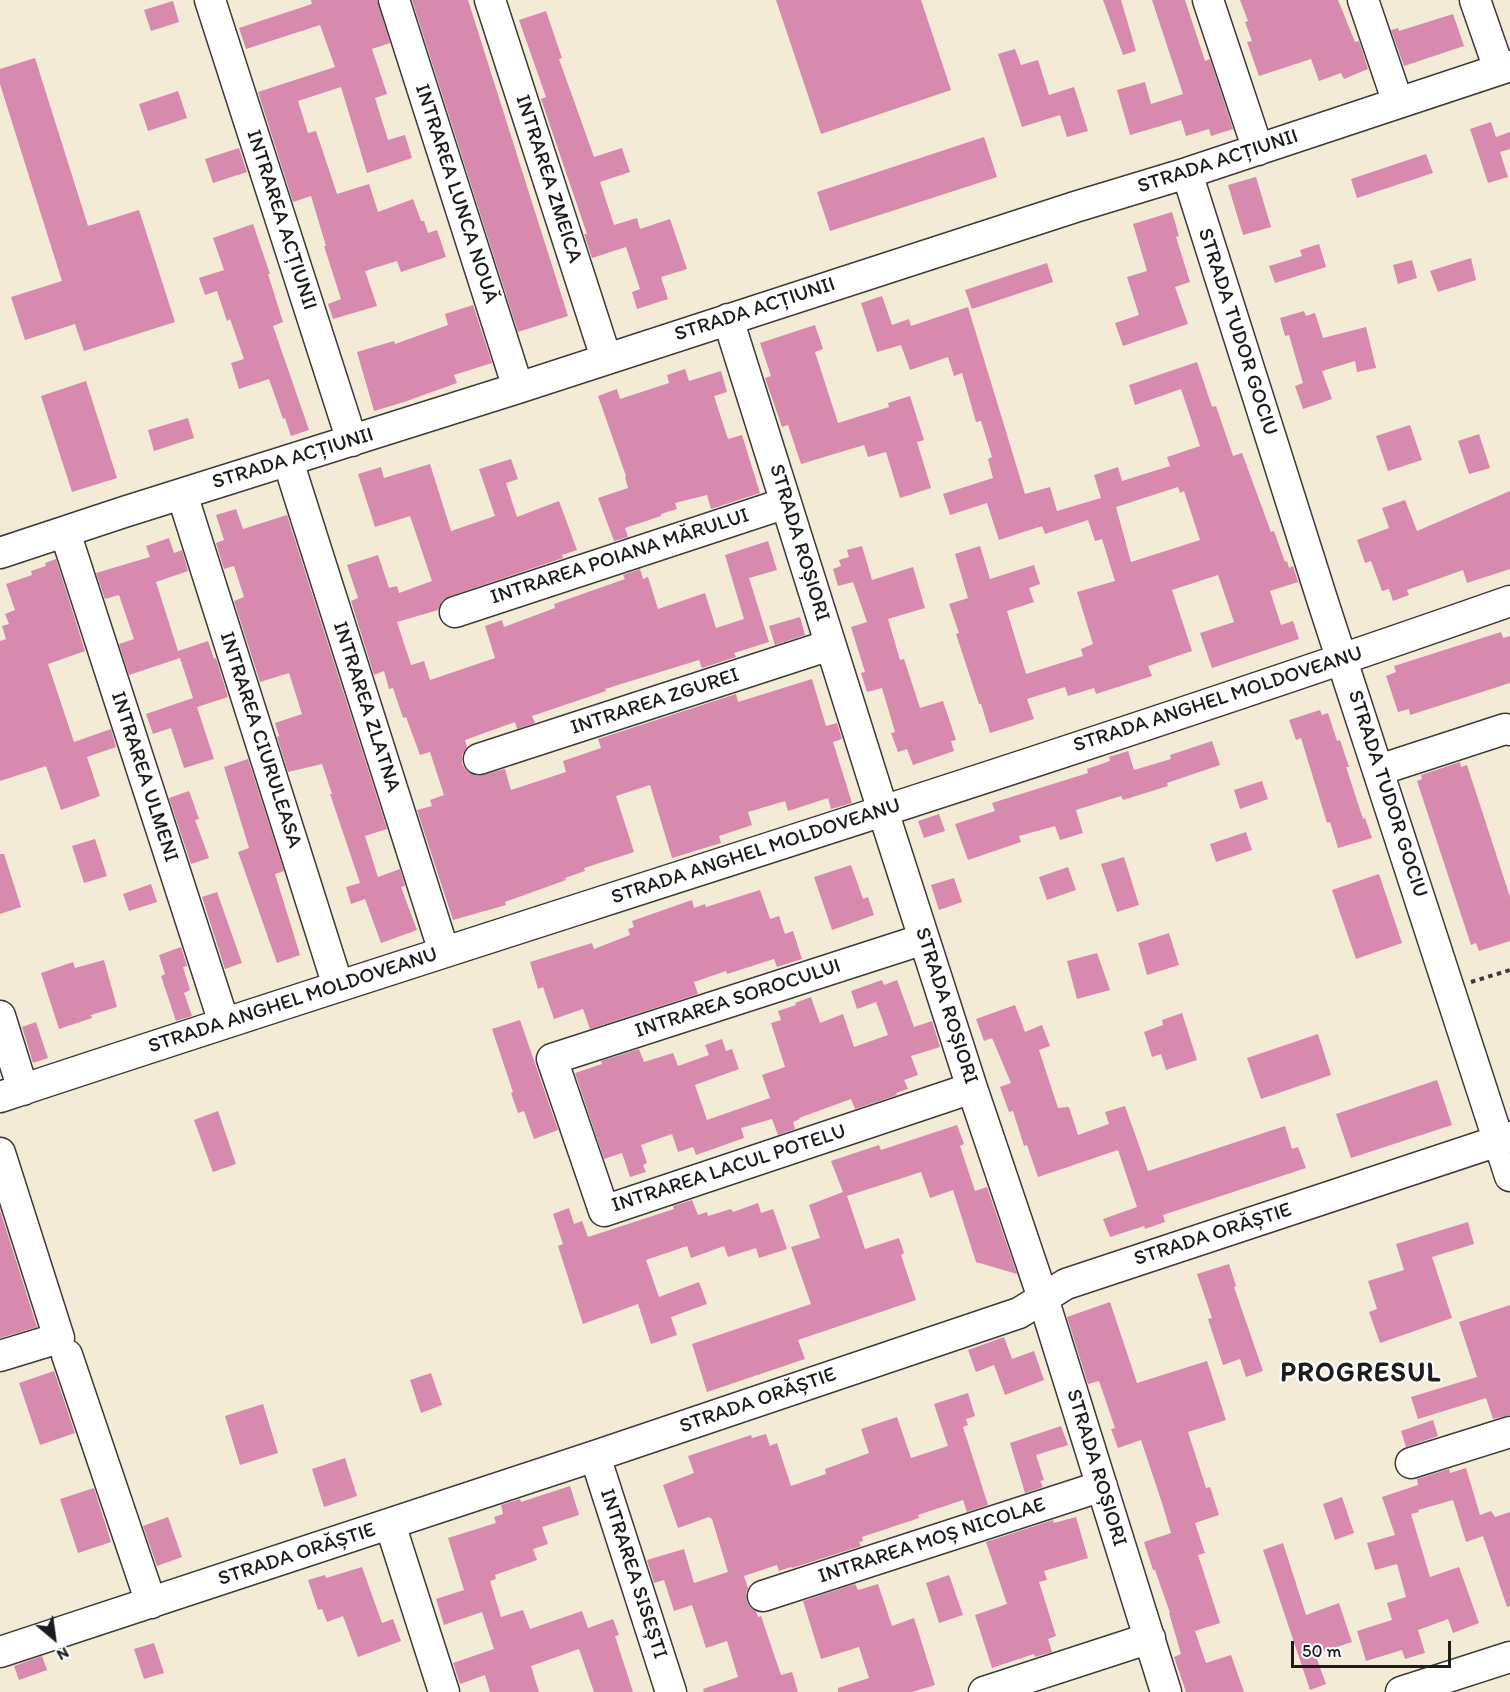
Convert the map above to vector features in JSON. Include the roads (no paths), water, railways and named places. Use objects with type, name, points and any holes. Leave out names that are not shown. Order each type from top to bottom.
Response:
[{"type":"street","name":"INTRAREA ACȚIUNII","points":[[210,0],[352,441]]},
{"type":"street","name":"INTRAREA LUNCA NOUĂ","points":[[394,0],[518,388]]},
{"type":"street","name":"INTRAREA ZMEICA","points":[[490,0],[606,358]]},
{"type":"street","points":[[1208,0],[1258,150]]},
{"type":"street","points":[[1363,0],[1398,103]]},
{"type":"street","points":[[1475,0],[1505,67]]},
{"type":"street","name":"STRADA ACȚIUNII","points":[[0,553],[1258,150],[1505,67]]},
{"type":"street","name":"STRADA TUDOR GOCIU","points":[[1186,173],[1450,989],[1504,1139],[1510,1176]]},
{"type":"street","name":"STRADA ROȘIORI","points":[[728,319],[924,939],[1043,1298],[1166,1692]]},
{"type":"street","name":"INTRAREA ZLATNA","points":[[288,461],[444,952]]},
{"type":"street","name":"INTRAREA CIURULEASA","points":[[182,494],[338,986]]},
{"type":"street","name":"INTRAREA POIANA MĂRULUI","points":[[455,612],[786,502]]},
{"type":"street","name":"INTRAREA ULMENI","points":[[65,532],[224,1023]]},
{"type":"street","name":"STRADA ANGHEL MOLDOVEANU","points":[[11,1094],[883,811],[1342,660],[1510,601]]},
{"type":"street","name":"INTRAREA ZGUREI","points":[[479,759],[830,645]]},
{"type":"street","points":[[1379,770],[1505,729],[1510,730]]},
{"type":"street","name":"INTRAREA SOROCULUI","points":[[552,1059],[924,939]]},
{"type":"street","points":[[0,1016],[11,1094]]},
{"type":"street","name":"INTRAREA LACUL POTELU","points":[[552,1059],[604,1211],[972,1088]]},
{"type":"street","name":"STRADA ORĂȘTIE","points":[[0,1652],[595,1456],[1018,1313],[1066,1284],[1504,1139]]},
{"type":"street","points":[[0,1152],[59,1338],[0,1356]]},
{"type":"street","points":[[67,1355],[151,1603]]},
{"type":"street","points":[[1411,1463],[1510,1432]]},
{"type":"street","name":"INTRAREA SISEȘTI","points":[[595,1456],[671,1692]]},
{"type":"street","name":"INTRAREA MOȘ NICOLAE","points":[[763,1596],[1102,1486]]},
{"type":"street","points":[[390,1524],[444,1692]]},
{"type":"street","points":[[984,1692],[1150,1638]]},
{"type":"street","points":[[1401,1692],[1510,1657]]},
{"type":"district","name":"PROGRESUL","points":[[1361,1374]]}]
